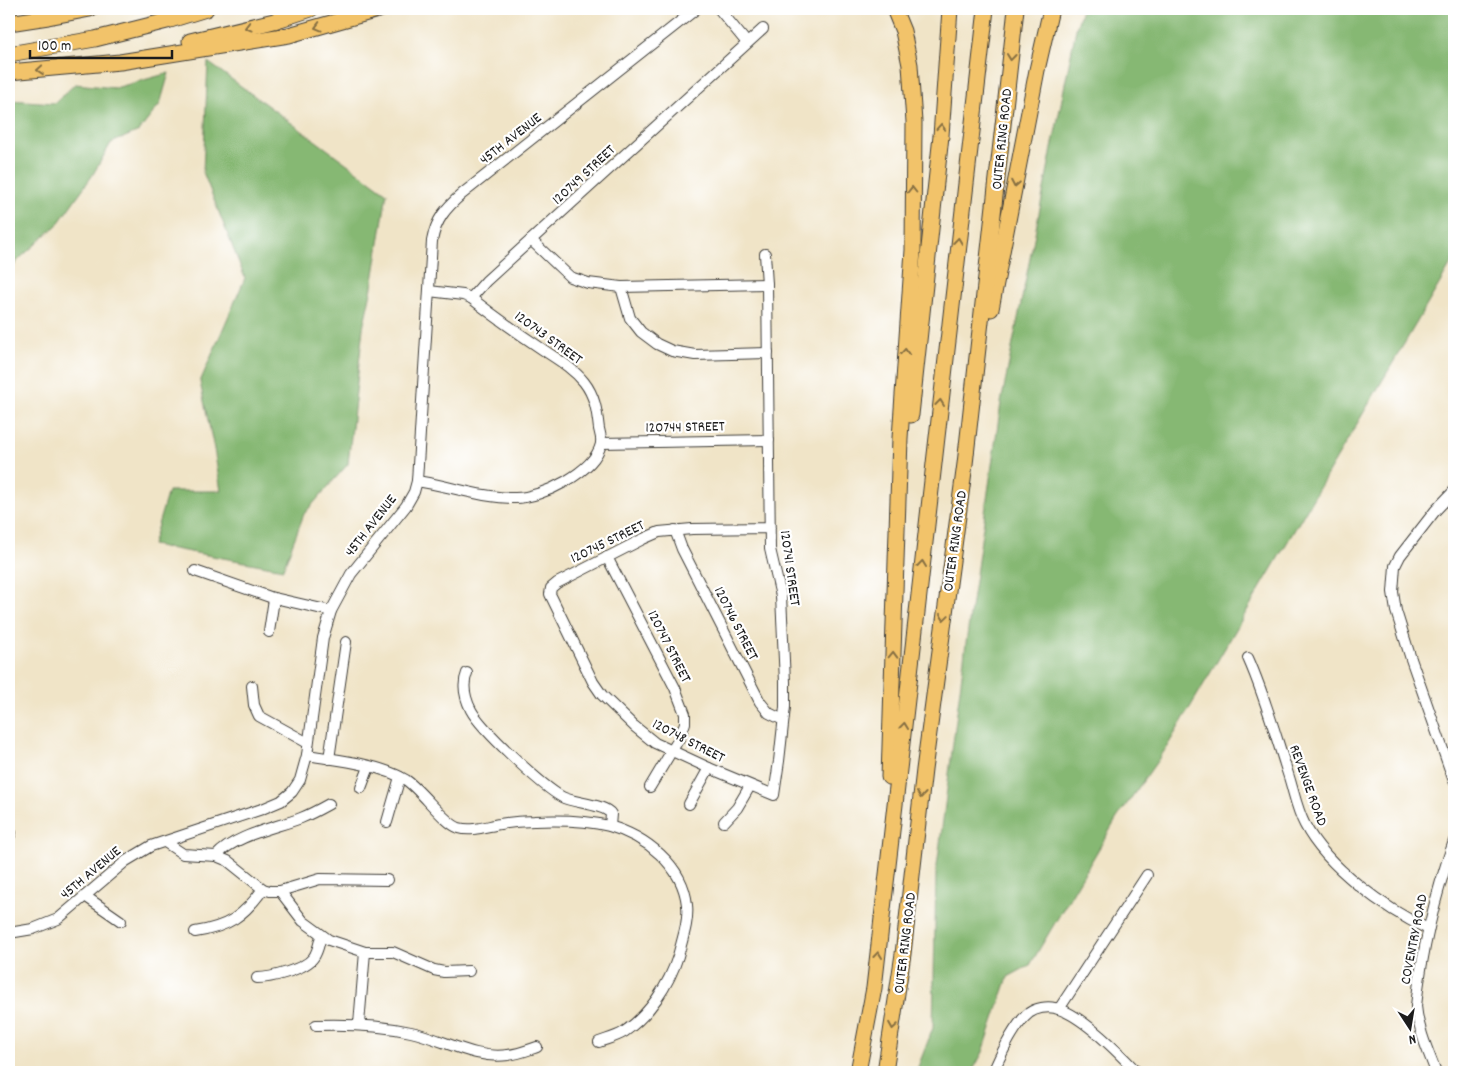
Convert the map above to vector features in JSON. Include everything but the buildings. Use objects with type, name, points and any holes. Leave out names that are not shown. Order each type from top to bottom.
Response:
[{"type":"highway","points":[[9,23],[90,9]]},
{"type":"highway","points":[[9,54],[94,39],[167,21],[206,9]]},
{"type":"highway","points":[[72,67],[212,36],[311,9]]},
{"type":"highway","points":[[9,72],[72,67],[289,35],[381,9]]},
{"type":"highway","points":[[885,896],[901,421],[913,250],[914,122],[910,65],[904,32],[894,9]]},
{"type":"highway","points":[[897,541],[941,136],[950,9]]},
{"type":"highway","name":"OUTER RING ROAD","points":[[858,1072],[874,988],[986,9]]},
{"type":"highway","name":"OUTER RING ROAD","points":[[886,1072],[899,983],[924,770],[964,464],[1016,9]]},
{"type":"highway","points":[[964,464],[1002,250],[1051,9]]},
{"type":"highway","points":[[1024,136],[1062,9]]},
{"type":"street","name":"45TH AVENUE","points":[[9,933],[33,929],[52,923],[138,852],[262,810],[281,802],[292,792],[300,780],[307,755],[323,638],[331,611],[351,574],[406,506],[414,492],[417,481],[433,234],[439,218],[446,208],[696,9]]},
{"type":"street","points":[[719,9],[747,43]]},
{"type":"street","name":"120749 STREET","points":[[472,298],[486,281],[763,29]]},
{"type":"street","points":[[531,240],[570,277],[588,283],[621,288],[767,284]]},
{"type":"street","name":"120741 STREET","points":[[765,254],[770,550],[780,587],[785,682],[783,720],[774,795]]},
{"type":"street","points":[[621,288],[630,318],[635,325],[657,344],[672,351],[694,355],[768,353]]},
{"type":"street","points":[[429,291],[463,295],[472,298]]},
{"type":"street","name":"120743 STREET","points":[[472,298],[567,366],[583,380],[595,404],[601,443]]},
{"type":"street","name":"120744 STREET","points":[[601,443],[769,440]]},
{"type":"street","points":[[417,481],[501,498],[528,497],[549,490],[585,468],[601,443]]},
{"type":"street","points":[[1454,491],[1435,511],[1400,556],[1395,566],[1393,592],[1396,611],[1411,659],[1454,781]]},
{"type":"street","name":"120745 STREET","points":[[551,588],[557,583],[651,535],[675,530],[770,528]]},
{"type":"street","name":"120746 STREET","points":[[675,530],[682,549],[760,702],[769,713],[783,720]]},
{"type":"street","name":"120747 STREET","points":[[608,557],[684,708],[685,723],[680,737],[650,787]]},
{"type":"street","points":[[195,571],[274,599],[331,611]]},
{"type":"street","name":"120748 STREET","points":[[551,588],[550,594],[553,601],[598,690],[644,735],[655,743],[709,768],[774,795]]},
{"type":"street","points":[[269,632],[274,599]]},
{"type":"street","points":[[329,759],[346,642]]},
{"type":"street","name":"REVENGE ROAD","points":[[1248,658],[1260,687],[1302,819],[1316,845],[1337,868],[1366,891],[1413,922],[1428,929]]},
{"type":"street","points":[[467,673],[464,680],[466,698],[478,721],[490,734],[535,776],[560,796],[571,802],[607,809],[611,814],[610,826]]},
{"type":"street","points":[[252,686],[254,705],[260,716],[308,743]]},
{"type":"street","points":[[307,755],[369,767],[400,777],[418,790],[447,821],[458,828],[476,829],[502,823],[544,820],[586,822],[610,826],[650,847],[671,865],[682,884],[687,904],[687,916],[675,966],[649,1009],[623,1032],[599,1042]]},
{"type":"street","points":[[361,788],[369,767]]},
{"type":"street","points":[[689,804],[709,768]]},
{"type":"street","points":[[387,822],[400,777]]},
{"type":"street","points":[[724,822],[736,808],[750,786]]},
{"type":"street","points":[[216,856],[221,850],[237,842],[302,818],[329,804]]},
{"type":"street","name":"COVENTRY ROAD","points":[[1436,1072],[1422,1037],[1417,1016],[1418,994],[1428,929],[1440,883],[1454,841]]},
{"type":"street","points":[[165,842],[183,854],[216,856],[228,861],[262,889],[280,891],[320,879],[386,880]]},
{"type":"street","points":[[1059,1009],[1147,875]]},
{"type":"street","points":[[195,932],[228,923],[241,915],[252,904],[262,889]]},
{"type":"street","points":[[280,891],[303,922],[321,936],[343,946],[365,952],[393,952],[403,955],[423,966],[444,972],[469,972]]},
{"type":"street","points":[[85,896],[120,921]]},
{"type":"street","points":[[257,978],[272,977],[307,964],[313,959],[318,950],[321,936]]},
{"type":"street","points":[[360,1024],[365,952]]},
{"type":"street","points":[[993,1072],[1013,1034],[1024,1019],[1031,1012],[1047,1007],[1059,1009],[1091,1029],[1137,1072]]},
{"type":"street","points":[[316,1025],[360,1024],[412,1033],[485,1055],[508,1055],[537,1047]]},
{"type":"green space","points":[[1082,9],[1454,9],[1454,259],[1165,750],[1117,818],[1030,965],[1008,977],[983,1052],[972,1072],[916,1072],[933,1028],[936,874],[966,643],[1001,403],[1076,29]]},
{"type":"green space","points":[[208,62],[387,193],[372,287],[363,328],[348,464],[304,514],[283,569],[152,545],[168,491],[221,491],[200,382],[245,278],[203,172]]},
{"type":"green space","points":[[169,73],[160,104],[139,131],[111,143],[92,176],[57,225],[19,259],[9,272],[9,100],[55,103],[75,84],[115,88]]}]
